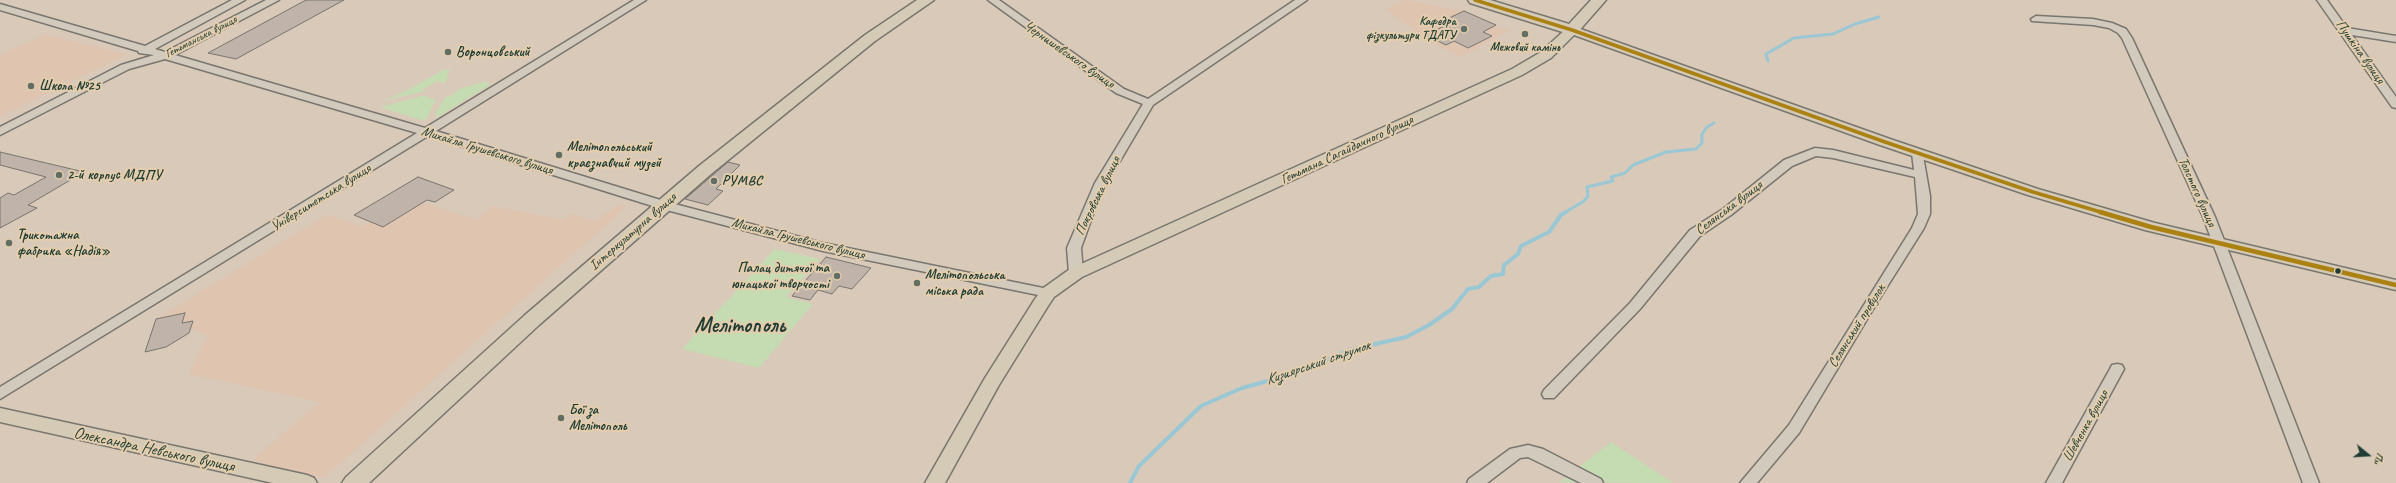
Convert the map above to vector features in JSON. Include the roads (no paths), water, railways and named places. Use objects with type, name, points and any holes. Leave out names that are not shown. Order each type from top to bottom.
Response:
[{"type":"highway","name":"Інтеркультурна вулиця","points":[[354,483],[532,320],[663,205],[870,38],[927,0]]},
{"type":"highway","points":[[1475,0],[1572,30]]},
{"type":"highway","name":"Гетьмана Сагайдачного вулиця","points":[[1572,30],[1599,0]]},
{"type":"main road","points":[[1572,30],[1918,153],[2033,192],[2136,223],[2396,285]]},
{"type":"main road","name":"Гетьмана Сагайдачного вулиця","points":[[1076,273],[1517,72],[1546,55],[1572,30]]},
{"type":"main road","points":[[935,483],[991,383],[1048,293],[1076,273]]},
{"type":"main road","name":"Олександра Невського вулиця","points":[[0,415],[307,483]]},
{"type":"street","name":"Гетьманська вулиця","points":[[125,67],[145,49],[240,0]]},
{"type":"street","name":"Гетьманська вулиця","points":[[0,132],[125,67],[167,55],[274,0]]},
{"type":"street","name":"Університетська вулиця","points":[[0,394],[641,0]]},
{"type":"street","name":"Чернишевського вулиця","points":[[993,0],[1120,91],[1149,103]]},
{"type":"street","name":"Покровська вулиця","points":[[1076,273],[1074,248],[1089,209],[1105,176],[1149,103],[1302,0]]},
{"type":"street","name":"Пушкіна вулиця","points":[[2322,0],[2346,31],[2395,103]]},
{"type":"street","name":"Михайла Грушевського вулиця","points":[[0,7],[427,132],[663,205],[823,247],[1048,293]]},
{"type":"street","name":"Толстого вулиця","points":[[2036,19],[2093,22],[2112,26],[2122,31],[2209,217],[2311,483]]},
{"type":"street","points":[[2346,31],[2396,39]]},
{"type":"street","name":"Селянська вулиця","points":[[1549,394],[1635,306],[1695,233],[1726,212],[1788,163],[1815,152],[1834,154],[1922,175]]},
{"type":"street","name":"Селянський провулок","points":[[1748,483],[1794,429],[1868,306],[1918,228],[1924,214],[1922,175],[1918,153]]},
{"type":"street","name":"Шевченка вулиця","points":[[2054,483],[2117,369]]},
{"type":"street","points":[[1475,483],[1516,453],[1528,451],[1537,453],[1595,483]]},
{"type":"waterway","name":"Кизиярський струмок","points":[[1768,61],[1766,54],[1794,38],[1833,34],[1855,24],[1879,17]]},
{"type":"waterway","name":"Кизиярський струмок","points":[[1564,213],[1584,201],[1588,196],[1587,187],[1613,181],[1611,177],[1625,173],[1633,165],[1666,152],[1696,149],[1702,143],[1702,134],[1707,127],[1714,123]]},
{"type":"waterway","name":"Кизиярський струмок","points":[[1130,483],[1139,466],[1201,406],[1242,388],[1297,373],[1349,350],[1406,337],[1429,325],[1452,309],[1468,289],[1479,287],[1491,276],[1503,274],[1504,265],[1518,254],[1521,246],[1549,232],[1561,215],[1566,212]]},
{"type":"place","name":"Кафедра фізкультури ТДАТУ","points":[[1464,29]]},
{"type":"place","name":"Межовий камінь","points":[[1525,34]]},
{"type":"place","name":"Воронцовський","points":[[448,52]]},
{"type":"place","name":"Школа №25","points":[[31,86]]},
{"type":"place","name":"Мелітопольський краєзнавчий музей","points":[[559,155]]},
{"type":"place","name":"2-й корпус МДПУ","points":[[59,175]]},
{"type":"place","name":"РУМВC","points":[[714,181]]},
{"type":"place","name":"Трикотажна фабрика «Надія»","points":[[9,243]]},
{"type":"place","name":"Палац дитячої та юнацької творчості","points":[[837,276]]},
{"type":"place","name":"Мелітопольська міська рада","points":[[917,283]]},
{"type":"place","name":"Бої за Мелітополь","points":[[561,418]]},
{"type":"district","name":"Мелітополь","points":[[740,326]]}]
